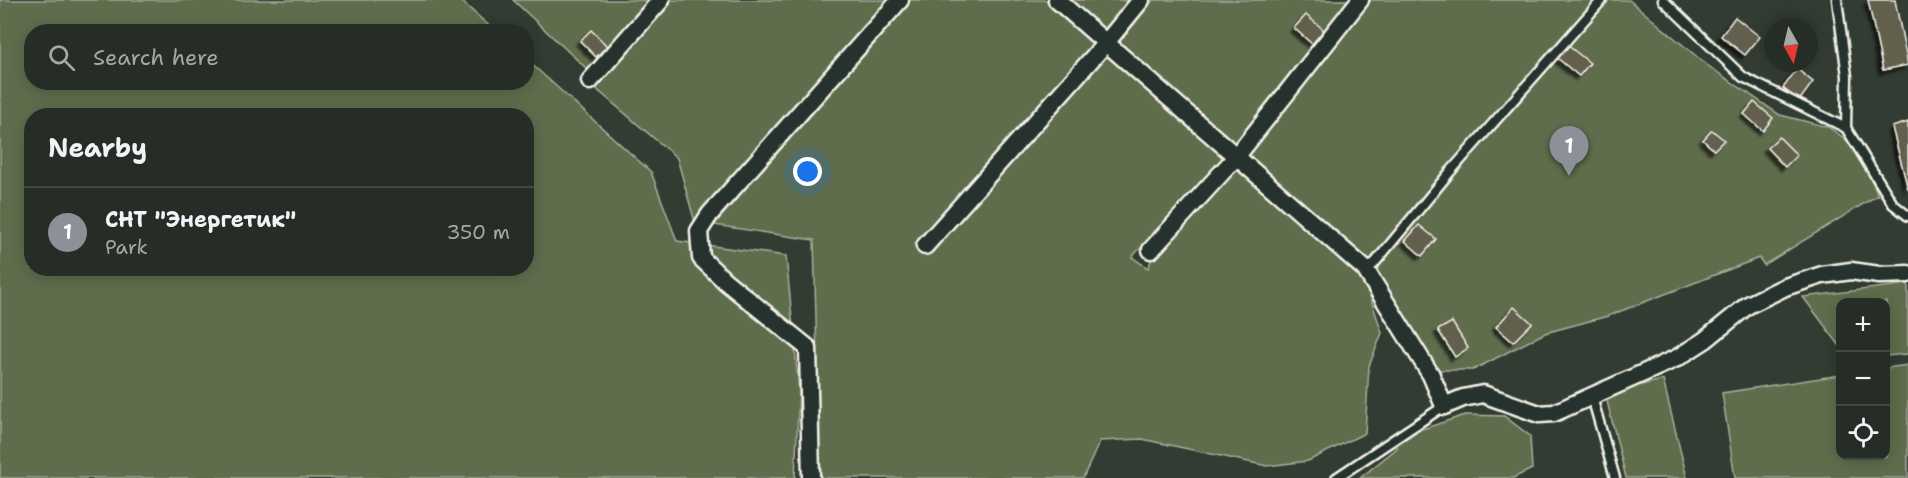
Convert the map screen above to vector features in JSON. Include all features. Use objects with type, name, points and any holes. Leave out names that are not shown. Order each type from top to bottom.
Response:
[{"type":"street","points":[[590,81],[661,0]]},
{"type":"street","points":[[812,478],[808,348],[725,281],[701,258],[699,231],[710,214],[900,0]]},
{"type":"street","points":[[1058,0],[1105,44],[1365,269],[1431,375],[1444,406],[1463,398],[1483,394],[1539,414],[1554,413],[1677,358],[1705,340],[1748,305],[1785,287],[1822,275],[1851,271],[1879,275],[1908,274]]},
{"type":"street","points":[[925,246],[1105,44],[1141,0]]},
{"type":"street","points":[[1151,250],[1236,157],[1360,0]]},
{"type":"lane","points":[[1365,269],[1373,265],[1450,172],[1602,0]]},
{"type":"lane","points":[[1663,0],[1743,77],[1846,128],[1893,204],[1908,216]]},
{"type":"lane","points":[[1837,0],[1847,76],[1846,128]]},
{"type":"lane","points":[[1592,397],[1615,478]]},
{"type":"lane","points":[[1336,478],[1444,406]]},
{"type":"green space","points":[[0,0],[460,0],[487,24],[24,24],[24,90],[534,90],[534,66],[651,172],[677,241],[786,256],[799,391],[795,478],[0,478]]},
{"type":"green space","points":[[513,0],[893,0],[696,226],[677,158],[594,87],[589,71]]},
{"type":"green space","points":[[907,0],[1047,0],[1097,43],[918,242],[1109,51],[1224,157],[1132,257],[1148,268],[1155,251],[1237,166],[1358,272],[1369,293],[1382,333],[1369,366],[1365,433],[1308,461],[1267,466],[1142,439],[1100,441],[1083,478],[820,478],[814,240],[714,225]]},
{"type":"green space","points":[[1067,0],[1133,0],[1105,34]]},
{"type":"green space","points":[[1153,0],[1355,0],[1234,146],[1117,45]]},
{"type":"green space","points":[[1371,0],[1629,0],[1707,65],[1780,115],[1828,127],[1857,147],[1878,195],[1764,265],[1759,258],[1608,316],[1545,333],[1473,370],[1435,370],[1373,265],[1247,157]]},
{"type":"green space","points":[[1908,284],[1908,354],[1890,356],[1890,298],[1836,298],[1836,341],[1803,297]]},
{"type":"green space","points":[[1908,365],[1908,478],[1735,478],[1722,393],[1836,376],[1836,460],[1890,460],[1890,367]]},
{"type":"green space","points":[[1663,380],[1687,478],[1626,478],[1605,393]]},
{"type":"green space","points":[[1465,415],[1504,416],[1530,436],[1532,469],[1513,478],[1360,478],[1397,448],[1398,437]]},
{"type":"building","points":[[1868,0],[1895,0],[1908,65],[1883,70]]},
{"type":"building","points":[[1306,15],[1324,30],[1312,44],[1294,28]]},
{"type":"building","points":[[1735,17],[1760,37],[1745,55],[1721,36]]},
{"type":"building","points":[[591,30],[607,46],[596,57],[580,41]]},
{"type":"building","points":[[1566,44],[1590,63],[1579,76],[1556,57]]},
{"type":"building","points":[[1795,72],[1801,72],[1813,82],[1799,101],[1783,88]]},
{"type":"building","points":[[1754,102],[1773,118],[1763,131],[1744,114]]},
{"type":"building","points":[[1908,122],[1908,189],[1892,127]]},
{"type":"building","points":[[1712,130],[1724,140],[1714,150],[1703,140]]},
{"type":"building","points":[[1779,137],[1797,155],[1785,167],[1767,148]]},
{"type":"building","points":[[1419,225],[1436,239],[1422,256],[1405,241]]},
{"type":"building","points":[[1514,307],[1532,323],[1513,342],[1496,327]]},
{"type":"building","points":[[1452,322],[1468,348],[1455,357],[1438,330]]},
{"type":"place","name":"СНТ \"Энергетик\"","points":[[1569,176]]}]
